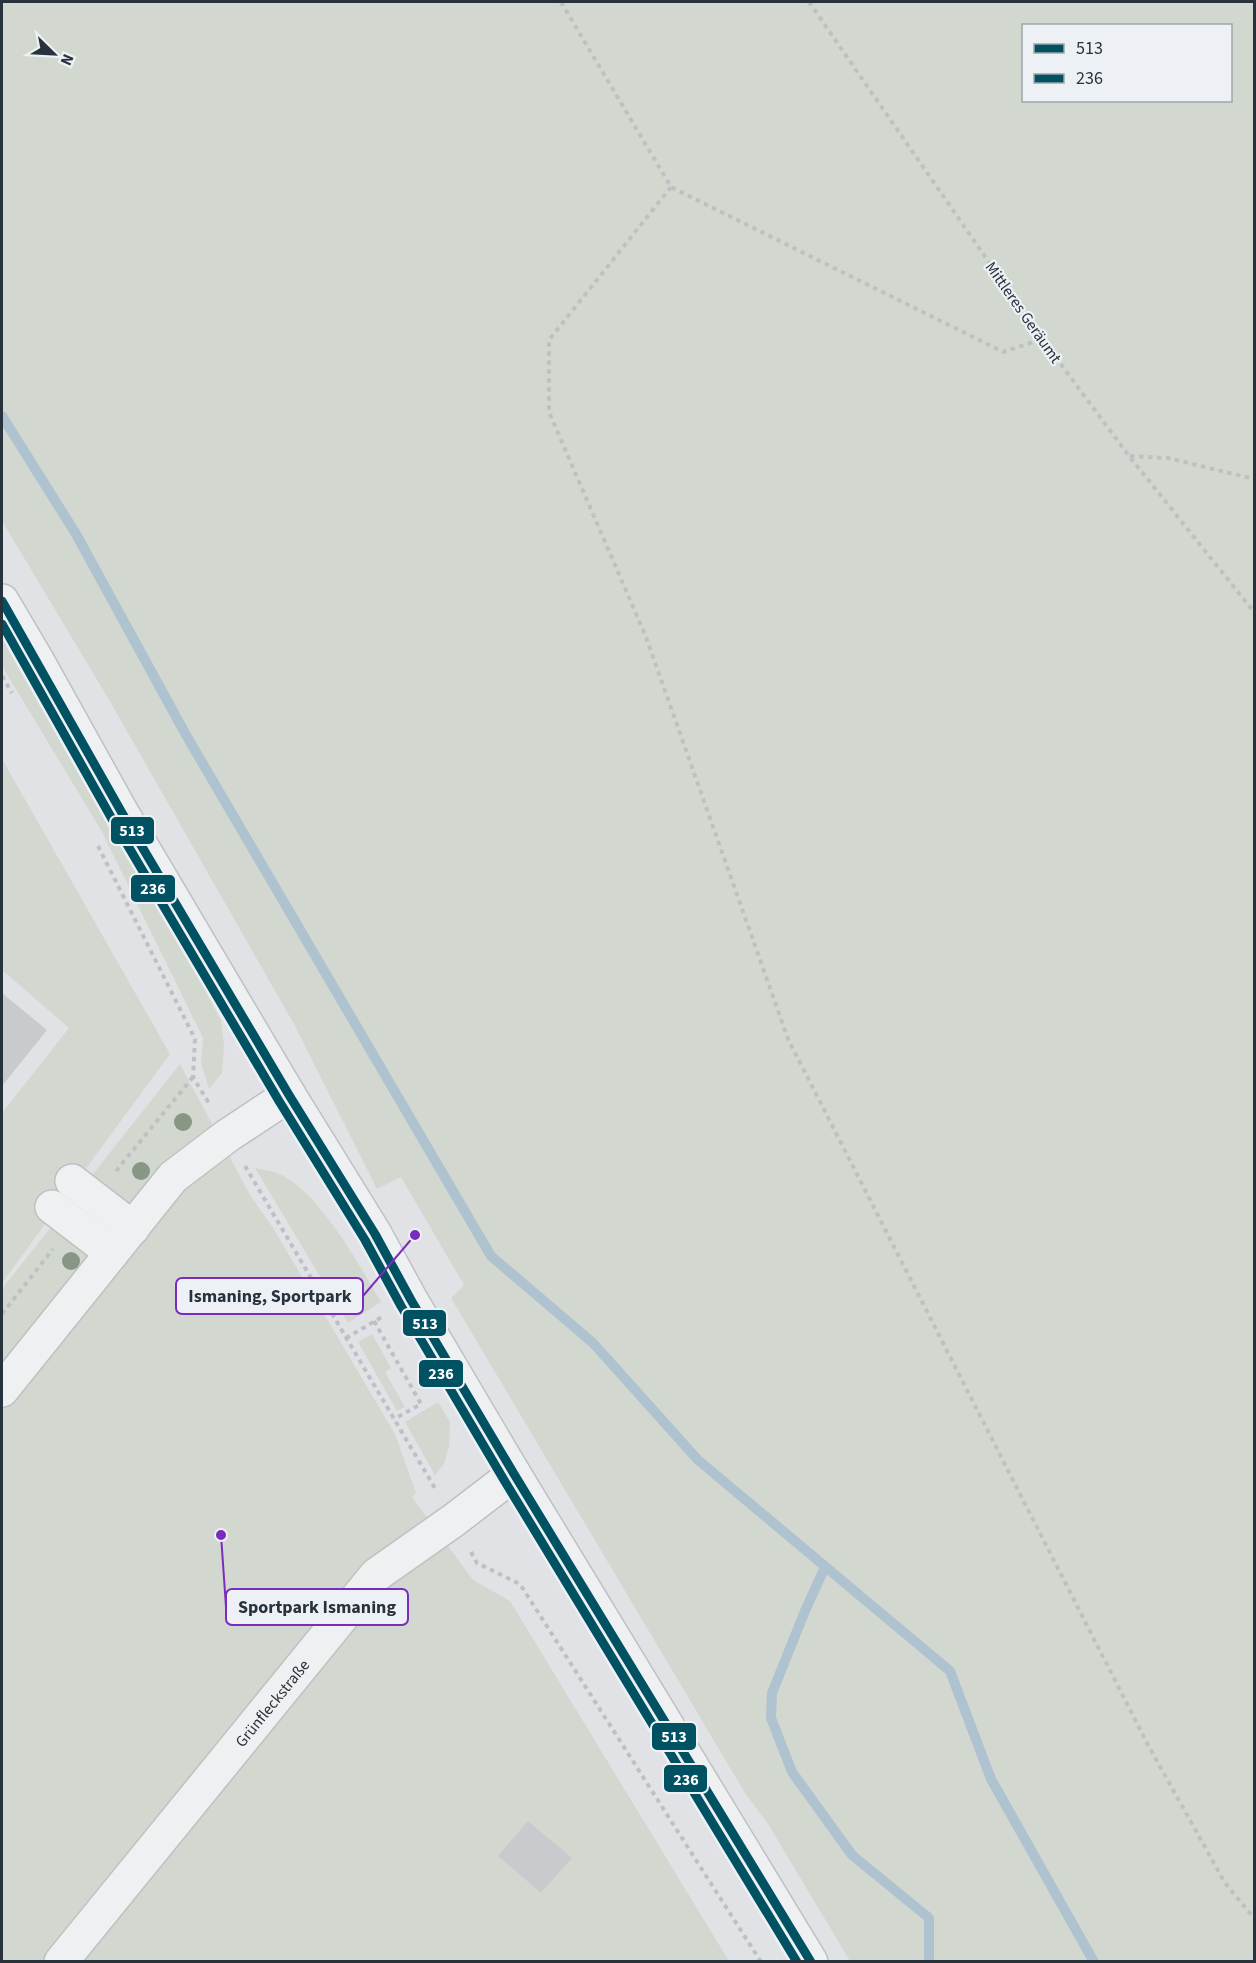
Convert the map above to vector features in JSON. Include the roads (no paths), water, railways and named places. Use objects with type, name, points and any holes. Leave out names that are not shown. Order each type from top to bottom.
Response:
[{"type":"street","points":[[2,601],[122,813],[289,1095],[375,1234],[411,1300],[514,1474],[811,1962]]},
{"type":"street","points":[[2,1390],[173,1177],[227,1136],[289,1095]]},
{"type":"street","points":[[72,1180],[132,1228]]},
{"type":"street","points":[[52,1207],[112,1253]]},
{"type":"street","name":"Grünfleckstraße","points":[[61,1962],[376,1575],[514,1474]]},
{"type":"waterway","points":[[2,416],[76,534],[186,735],[491,1256],[593,1343],[698,1460],[950,1671],[991,1779],[1094,1962]]},
{"type":"waterway","points":[[825,1567],[772,1693],[771,1718],[792,1772],[852,1855],[929,1918],[929,1962]]},
{"type":"place","name":"Ismaning, Sportpark","points":[[415,1235]]},
{"type":"place","name":"Sportpark Ismaning","points":[[221,1535]]}]
